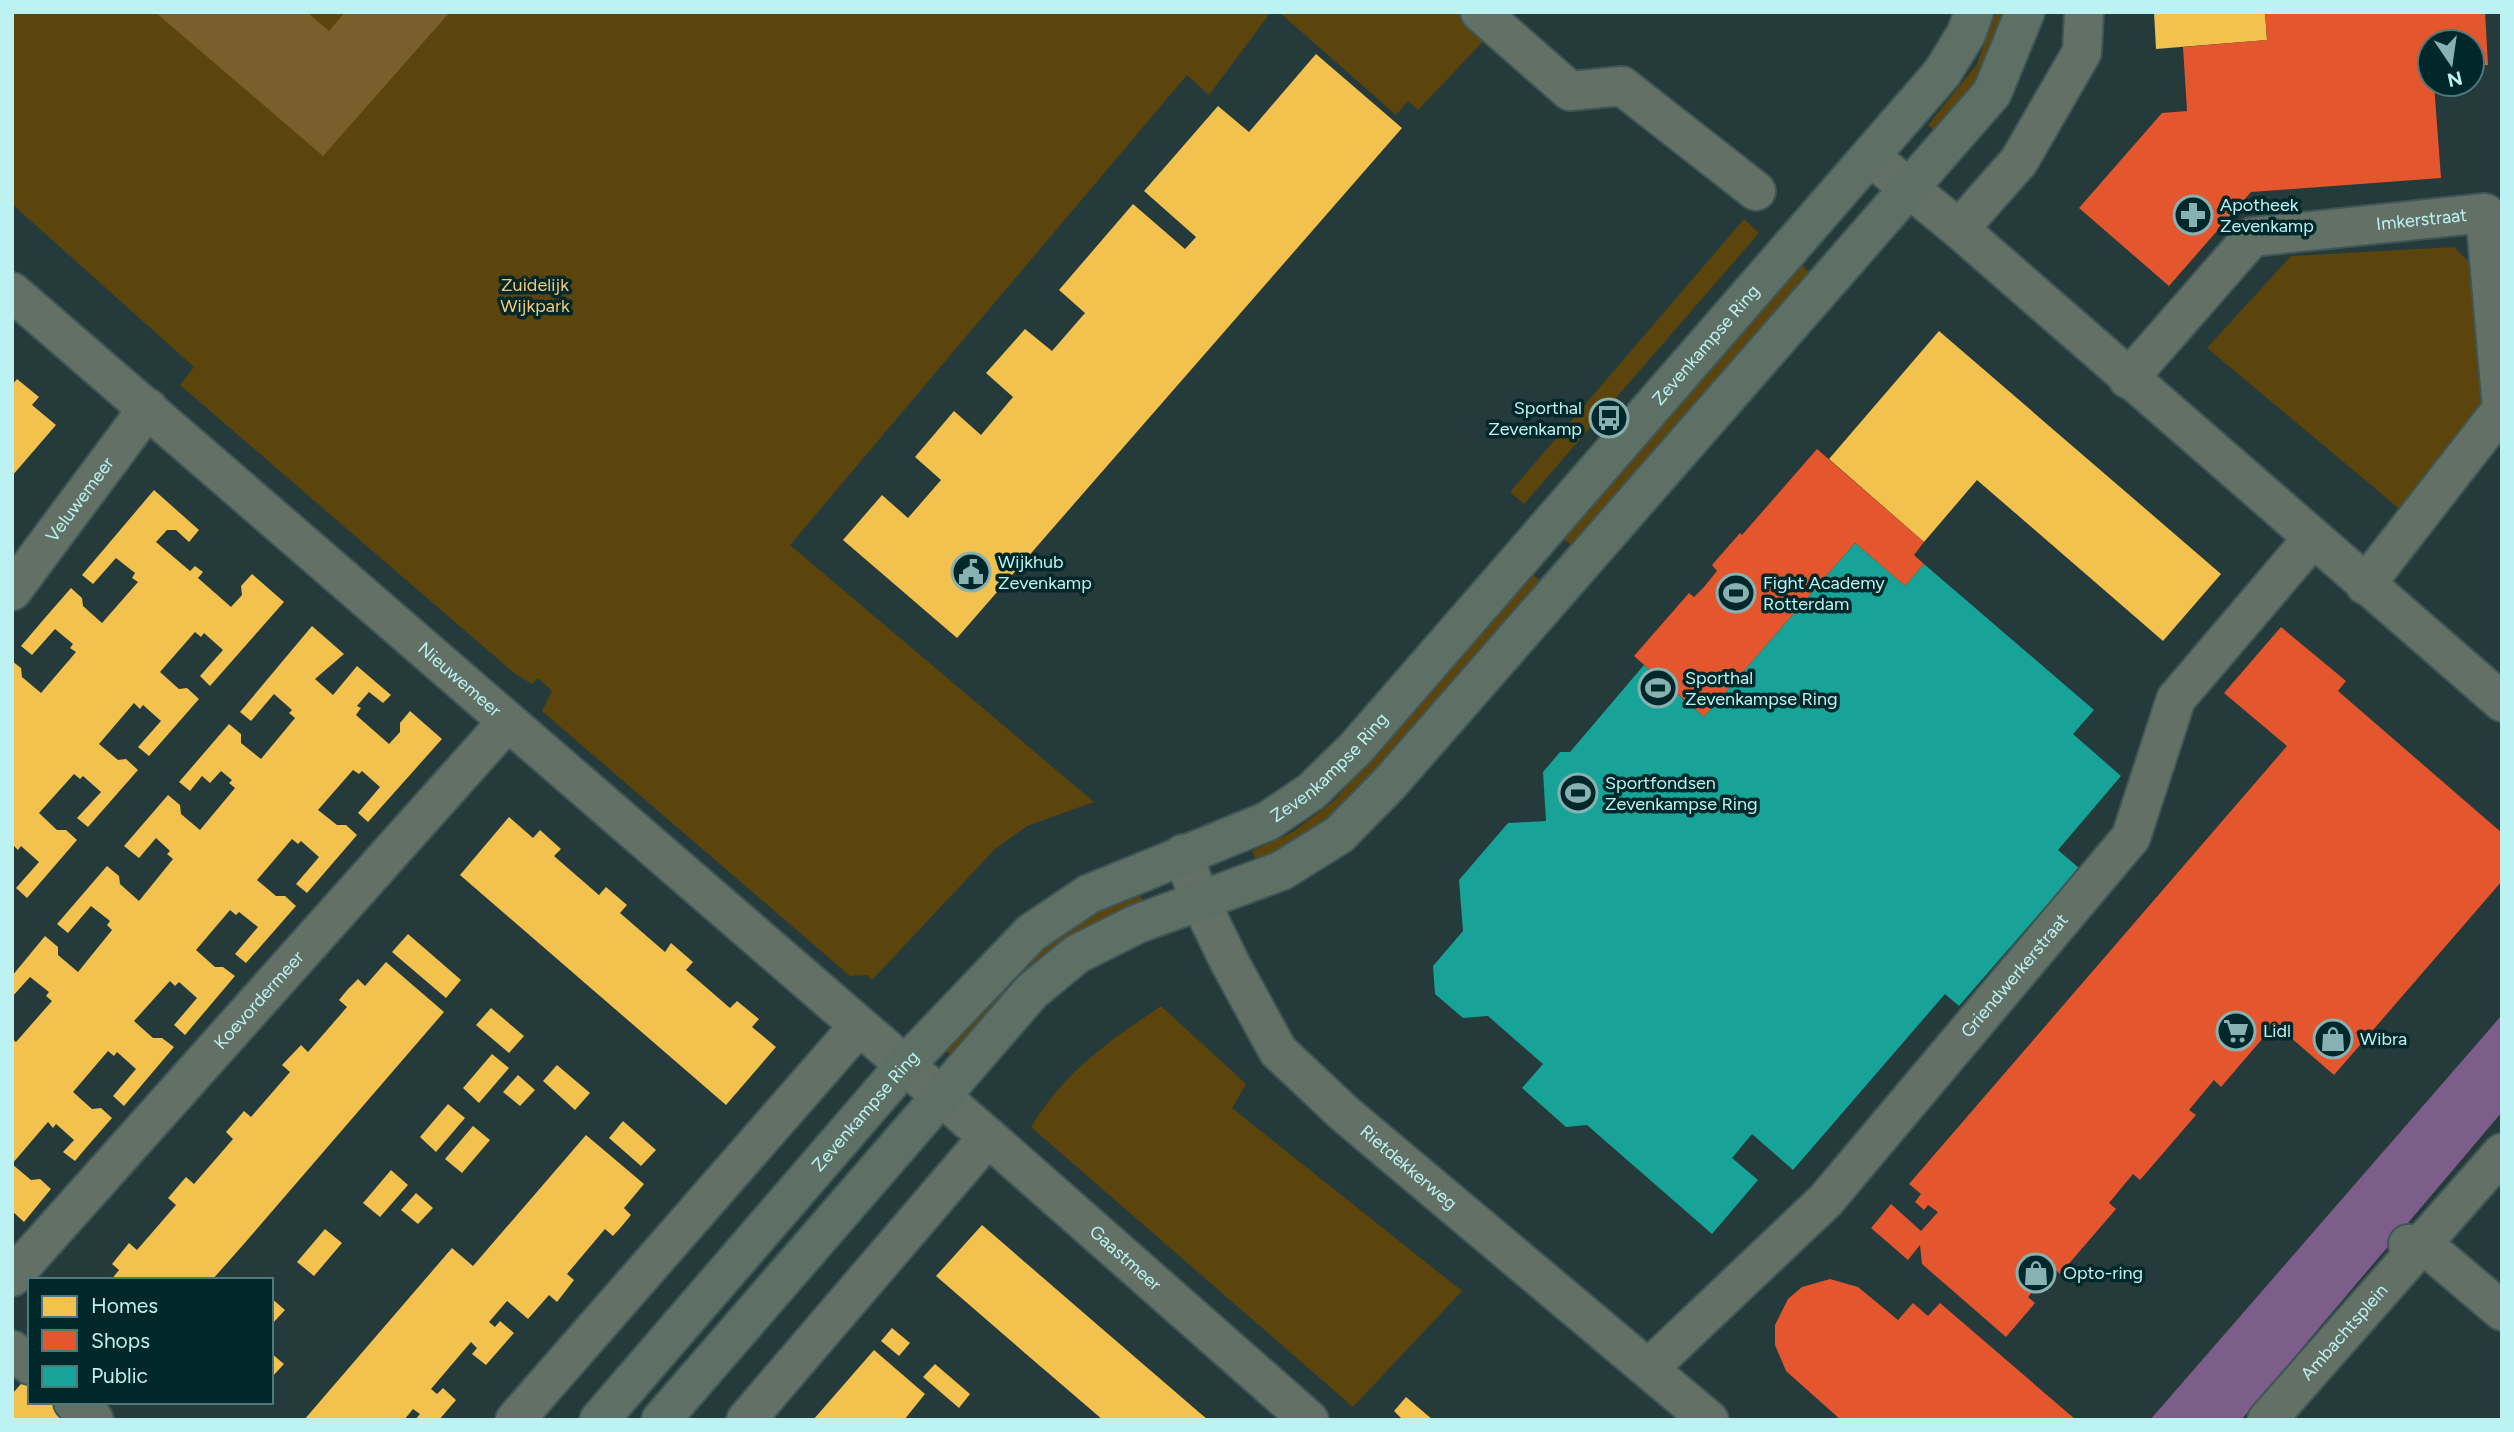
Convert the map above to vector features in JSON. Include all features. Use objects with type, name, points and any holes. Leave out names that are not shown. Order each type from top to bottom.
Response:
[{"type":"main road","name":"Zevenkampse Ring","points":[[598,1420],[905,1065],[1031,933],[1089,894],[1268,821],[1312,791],[1356,748],[1942,74],[1966,34],[1974,12]]},
{"type":"main road","points":[[661,1420],[1032,991],[1077,954],[1136,924],[1282,871],[1348,826],[1406,764],[1992,93],[2025,12]]},
{"type":"street","points":[[1480,12],[1570,92],[1622,86],[1756,191]]},
{"type":"street","points":[[1959,229],[2019,161],[2076,63],[2082,52],[2084,12]]},
{"type":"street","points":[[1871,157],[1959,229],[2128,379],[2502,702]]},
{"type":"street","name":"Imkerstraat","points":[[2128,379],[2252,237],[2485,213],[2502,409],[2365,585]]},
{"type":"street","name":"Nieuwemeer","points":[[12,292],[858,1027],[941,1096]]},
{"type":"street","name":"Veluwemeer","points":[[12,591],[148,408]]},
{"type":"street","name":"Griendwerkerstraat","points":[[1649,1368],[1826,1199],[2131,837],[2176,699],[2312,538]]},
{"type":"street","name":"Koevordermeer","points":[[12,1277],[507,722]]},
{"type":"street","name":"Rietdekkerweg","points":[[1183,854],[1200,901],[1230,964],[1278,1051],[1345,1114],[1709,1420]]},
{"type":"street","points":[[515,1420],[858,1027]]},
{"type":"street","name":"Gaastmeer","points":[[941,1096],[1310,1420]]},
{"type":"street","points":[[746,1420],[988,1137]]},
{"type":"street","name":"Ambachtsplein","points":[[2267,1420],[2415,1244],[2456,1206],[2502,1153]]},
{"type":"street","points":[[2415,1244],[2502,1311]]},
{"type":"street","points":[[12,1350],[28,1363]]},
{"type":"street","points":[[76,1404],[94,1420]]},
{"type":"green space","name":"Zuidelijk Wijkpark","points":[[12,12],[1271,12],[1209,95],[1187,75],[790,545],[1094,802],[1027,826],[995,849],[872,980],[867,975],[850,976],[542,711],[552,691],[538,678],[532,684],[514,673],[180,385],[194,367],[12,204]]},
{"type":"green space","points":[[1279,12],[1511,12],[1418,110],[1408,101],[1396,115]]},
{"type":"green space","points":[[1996,12],[2006,12],[1980,77],[1934,130],[1928,125],[1977,64]]},
{"type":"green space","points":[[1744,219],[1759,233],[1524,504],[1510,492]]},
{"type":"green space","points":[[2454,247],[2481,274],[2490,412],[2402,511],[2207,348],[2291,256]]},
{"type":"green space","points":[[1799,261],[1814,279],[1577,551],[1560,535]]},
{"type":"green space","points":[[1529,571],[1547,587],[1330,829],[1259,865],[1252,851],[1291,833],[1334,801]]},
{"type":"green space","points":[[1139,895],[1146,904],[952,1056],[944,1049],[1052,936],[1102,908]]},
{"type":"green space","points":[[1161,1006],[1246,1084],[1232,1108],[1462,1291],[1353,1407],[1031,1127],[1058,1090],[1089,1059]]},
{"type":"shaded area","points":[[155,12],[307,12],[329,31],[345,12],[450,12],[323,156]]},
{"type":"shaded area","points":[[2502,1015],[2502,1112],[2241,1420],[2150,1420]]},
{"type":"building: Homes","points":[[2154,12],[2265,12],[2267,40],[2156,49]]},
{"type":"building: Homes","points":[[1316,54],[1402,128],[957,638],[843,540],[882,495],[908,518],[941,480],[915,457],[954,411],[981,435],[1013,397],[986,373],[1025,329],[1052,351],[1085,313],[1059,290],[1133,204],[1185,249],[1196,237],[1144,191],[1218,106],[1249,132]]},
{"type":"building: Homes","points":[[1939,331],[2221,574],[2163,641],[1977,480],[1924,542],[1829,459]]},
{"type":"building: Homes","points":[[17,379],[39,397],[32,405],[56,425],[12,476],[12,385]]},
{"type":"building: Homes","points":[[154,490],[199,530],[189,542],[176,530],[167,530],[156,542],[190,571],[195,566],[203,572],[198,578],[231,607],[242,595],[241,586],[252,574],[284,602],[210,686],[200,676],[223,650],[204,633],[201,637],[195,632],[160,672],[179,689],[187,688],[199,699],[149,756],[138,747],[161,721],[143,705],[140,709],[134,703],[99,744],[118,760],[126,759],[138,770],[88,827],[77,818],[101,792],[83,776],[80,779],[74,774],[39,813],[57,830],[66,830],[77,840],[27,898],[16,888],[39,862],[21,846],[18,850],[12,844],[12,661],[21,668],[22,677],[41,693],[76,652],[70,648],[73,644],[55,629],[32,655],[21,646],[71,588],[82,598],[83,606],[102,623],[138,582],[132,578],[135,573],[116,558],[93,584],[82,575]]},
{"type":"building: Homes","points":[[312,626],[344,654],[315,679],[333,695],[357,666],[391,695],[383,703],[369,692],[357,706],[361,708],[356,715],[389,744],[400,732],[400,723],[410,711],[442,739],[368,822],[358,813],[380,787],[362,771],[359,774],[353,770],[318,810],[337,825],[346,825],[357,835],[307,893],[296,884],[319,857],[301,841],[298,844],[292,839],[257,880],[276,896],[285,896],[296,906],[246,963],[235,954],[258,927],[239,912],[236,915],[230,910],[196,950],[215,967],[223,967],[235,976],[185,1035],[174,1025],[197,998],[179,982],[175,986],[170,981],[134,1021],[153,1038],[162,1038],[174,1047],[124,1106],[113,1096],[136,1069],[117,1052],[114,1056],[108,1051],[73,1092],[92,1109],[101,1108],[112,1118],[75,1161],[63,1152],[74,1140],[56,1124],[53,1128],[48,1122],[12,1164],[12,1039],[16,1042],[52,1001],[46,996],[49,992],[30,977],[12,997],[12,976],[45,936],[58,947],[58,955],[78,972],[112,930],[107,925],[110,921],[91,906],[68,933],[57,924],[107,866],[119,876],[120,884],[139,901],[173,859],[167,854],[170,851],[156,838],[139,858],[124,846],[168,795],[180,805],[181,814],[200,830],[235,788],[229,783],[232,780],[221,771],[210,783],[202,776],[190,791],[179,782],[229,724],[241,734],[241,743],[261,759],[295,718],[289,713],[292,710],[274,694],[251,721],[240,712]]},
{"type":"building: Homes","points":[[509,817],[533,838],[540,830],[561,849],[554,856],[599,895],[606,887],[627,905],[620,913],[665,952],[671,943],[693,962],[686,970],[730,1008],[737,1001],[759,1019],[752,1027],[776,1047],[726,1105],[460,875]]},
{"type":"building: Homes","points":[[408,934],[461,980],[446,998],[392,952]]},
{"type":"building: Homes","points":[[386,962],[444,1012],[214,1278],[113,1278],[119,1270],[112,1264],[129,1243],[137,1250],[176,1205],[168,1198],[186,1177],[194,1184],[233,1139],[226,1132],[244,1111],[251,1117],[290,1072],[282,1065],[301,1045],[308,1052],[347,1007],[339,1000],[358,979],[365,986]]},
{"type":"building: Homes","points":[[491,1008],[524,1036],[509,1053],[476,1025]]},
{"type":"building: Homes","points":[[492,1054],[509,1068],[479,1103],[463,1088]]},
{"type":"building: Homes","points":[[557,1065],[590,1093],[575,1110],[543,1081]]},
{"type":"building: Homes","points":[[518,1075],[535,1090],[520,1106],[503,1092]]},
{"type":"building: Homes","points":[[448,1104],[465,1118],[436,1152],[420,1137]]},
{"type":"building: Homes","points":[[623,1121],[656,1150],[641,1166],[609,1138]]},
{"type":"building: Homes","points":[[473,1126],[490,1140],[462,1173],[445,1159]]},
{"type":"building: Homes","points":[[586,1135],[644,1184],[624,1208],[631,1215],[622,1226],[613,1236],[605,1229],[567,1274],[574,1280],[557,1302],[549,1295],[528,1319],[507,1301],[489,1322],[495,1327],[500,1321],[514,1333],[486,1365],[472,1354],[477,1348],[471,1342],[431,1389],[437,1394],[443,1388],[456,1400],[439,1420],[415,1420],[420,1414],[413,1409],[404,1420],[304,1420],[452,1248],[473,1266]]},
{"type":"building: Homes","points":[[12,1164],[31,1180],[40,1179],[51,1189],[24,1222],[12,1211]]},
{"type":"building: Homes","points":[[391,1170],[408,1185],[380,1217],[363,1203]]},
{"type":"building: Homes","points":[[416,1193],[433,1208],[418,1224],[401,1210]]},
{"type":"building: Homes","points":[[982,1225],[1208,1420],[1103,1420],[1026,1354],[936,1276]]},
{"type":"building: Homes","points":[[325,1229],[342,1243],[314,1276],[297,1262]]},
{"type":"building: Homes","points":[[273,1300],[285,1310],[273,1323]]},
{"type":"building: Homes","points":[[892,1328],[910,1343],[899,1356],[881,1341]]},
{"type":"building: Homes","points":[[874,1350],[925,1394],[904,1420],[813,1420]]},
{"type":"building: Homes","points":[[273,1355],[284,1364],[273,1376]]},
{"type":"building: Homes","points":[[935,1364],[970,1394],[959,1408],[923,1377]]},
{"type":"building: Homes","points":[[28,1376],[28,1404],[61,1404],[79,1420],[12,1420],[12,1394]]},
{"type":"building: Homes","points":[[1406,1397],[1433,1420],[1403,1420],[1394,1411]]},
{"type":"building: Shops","points":[[2265,12],[2485,12],[2486,28],[2416,28],[2416,98],[2435,98],[2441,178],[2251,192],[2169,286],[2079,208],[2162,113],[2187,111],[2183,47],[2267,40]]},
{"type":"building: Shops","points":[[2486,30],[2488,65],[2486,65]]},
{"type":"building: Shops","points":[[1817,449],[1924,542],[1914,555],[1924,564],[1905,586],[1855,543],[1704,717],[1634,656],[1689,593],[1694,597],[1704,587],[1717,571],[1712,565],[1740,533],[1742,535]]},
{"type":"building: Shops","points":[[2281,627],[2346,681],[2338,691],[2502,833],[2502,881],[2334,1075],[2275,1024],[2221,1087],[2214,1080],[2189,1110],[2196,1115],[2140,1180],[2133,1174],[2109,1203],[2116,1209],[2060,1274],[2053,1267],[2028,1297],[2035,1303],[2006,1337],[1922,1264],[1920,1245],[1908,1260],[1871,1228],[1891,1204],[1921,1231],[1938,1212],[1928,1205],[1924,1210],[1915,1202],[1921,1194],[1909,1184],[2287,746],[2224,693]]},
{"type":"building: Shops","points":[[1830,1279],[1858,1287],[1898,1320],[1913,1303],[1928,1316],[1940,1303],[2076,1420],[1841,1420],[1786,1371],[1775,1345],[1775,1325],[1788,1299],[1802,1287]]},
{"type":"building: Public","points":[[1855,543],[1905,586],[1924,564],[2094,710],[2073,734],[2121,776],[2058,850],[2079,868],[1959,1006],[1945,994],[1793,1170],[1752,1134],[1732,1158],[1758,1180],[1712,1234],[1587,1125],[1566,1127],[1522,1088],[1543,1064],[1488,1016],[1463,1018],[1435,994],[1433,966],[1463,931],[1459,880],[1508,823],[1546,821],[1543,772],[1560,752],[1570,752],[1644,665],[1704,717]]},
{"type":"place","name":"Apotheek Zevenkamp","points":[[2193,215]]},
{"type":"place","name":"Sporthal Zevenkamp","points":[[1609,418]]},
{"type":"place","name":"Wijkhub Zevenkamp","points":[[971,572]]},
{"type":"place","name":"Fight Academy Rotterdam","points":[[1736,593]]},
{"type":"place","name":"Sporthal Zevenkampse Ring","points":[[1658,688]]},
{"type":"place","name":"Sportfondsen Zevenkampse Ring","points":[[1578,793]]},
{"type":"place","name":"Lidl","points":[[2236,1031]]},
{"type":"place","name":"Wibra","points":[[2333,1039]]},
{"type":"place","name":"Opto-ring","points":[[2036,1273]]}]
